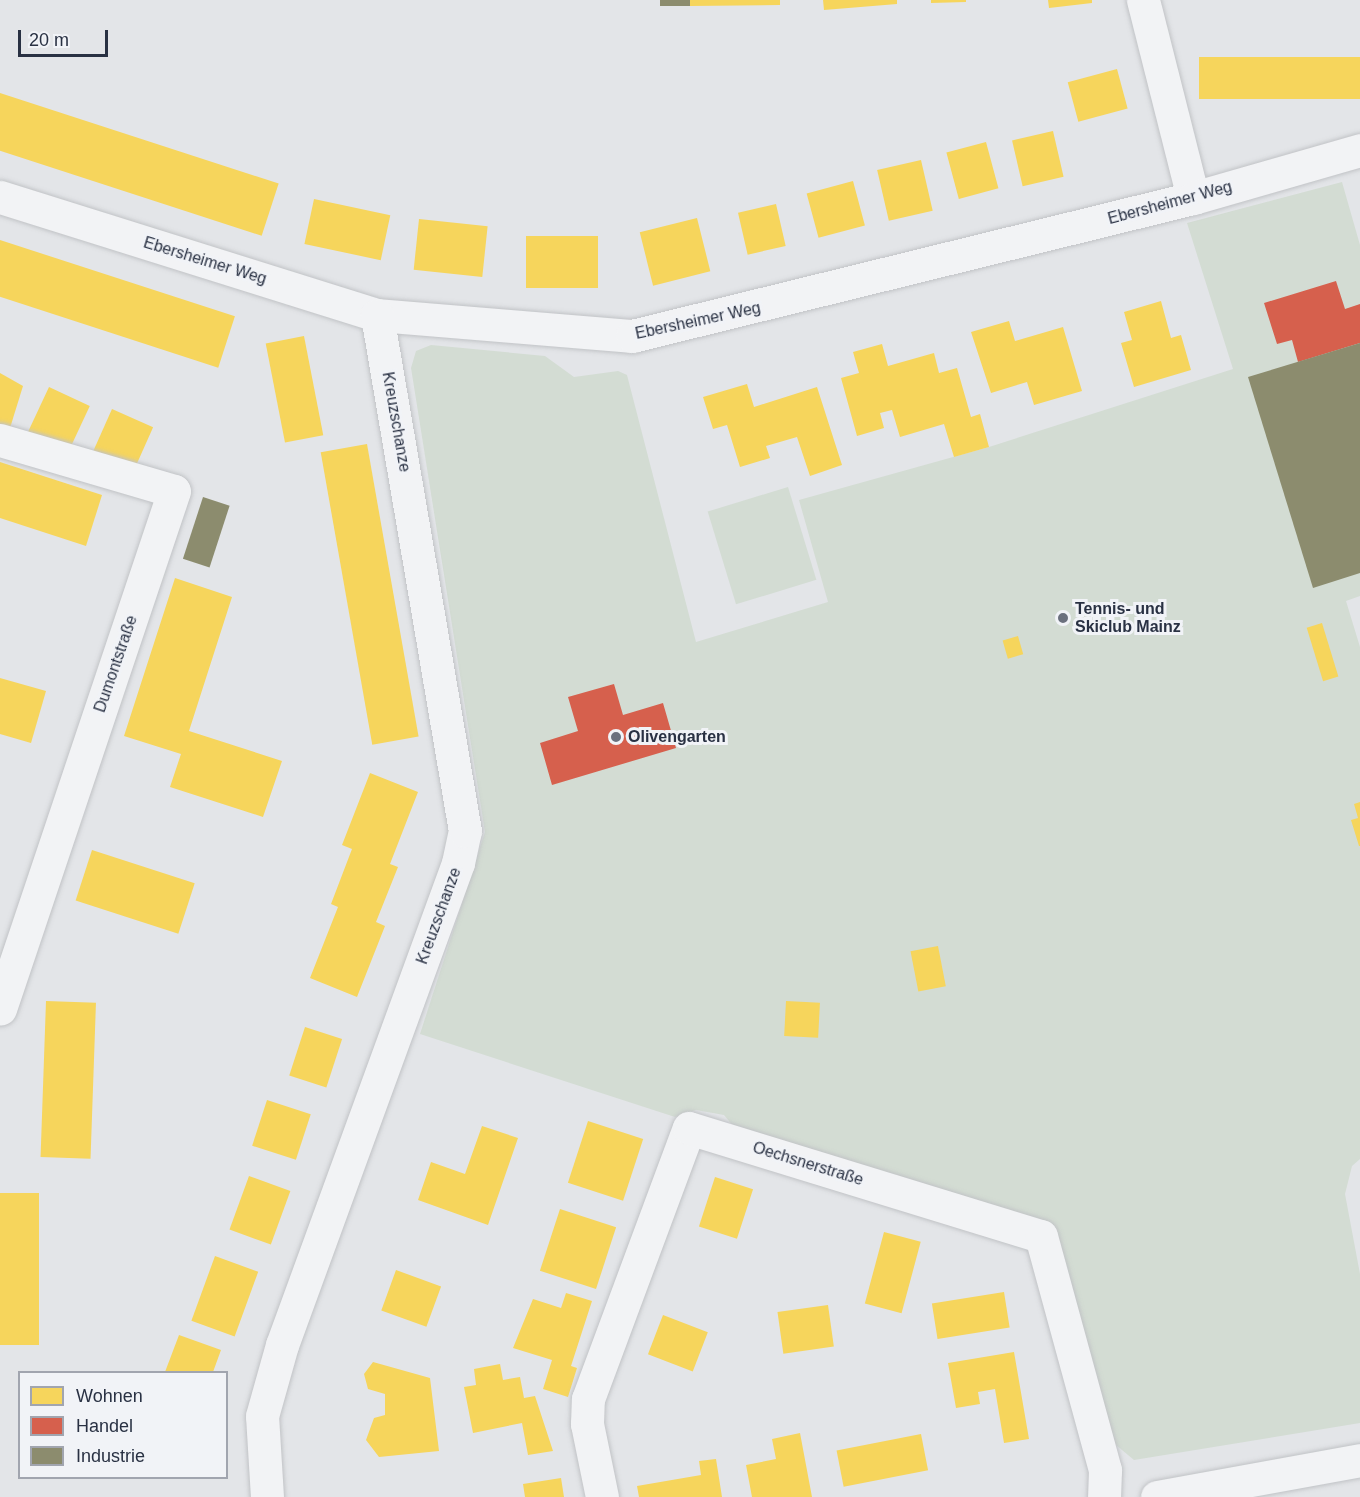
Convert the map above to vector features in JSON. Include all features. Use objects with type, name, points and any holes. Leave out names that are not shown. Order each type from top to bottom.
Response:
[{"type":"street","points":[[1143,0],[1193,198]]},
{"type":"street","name":"Ebersheimer Weg","points":[[0,197],[377,315],[632,336],[1193,198],[1360,150]]},
{"type":"street","name":"Kreuzschanze","points":[[267,1497],[262,1416],[282,1345],[458,863],[465,831],[377,315]]},
{"type":"street","name":"Dumontstraße","points":[[0,440],[174,491],[0,1009]]},
{"type":"street","name":"Oechsnerstraße","points":[[602,1497],[587,1424],[588,1399],[689,1128],[1041,1236],[1105,1470],[1104,1497]]},
{"type":"street","points":[[1157,1497],[1360,1460]]},
{"type":"shaded area","points":[[1342,182],[1360,245],[1360,596],[1346,601],[1360,647],[1360,1159],[1352,1166],[1345,1194],[1360,1274],[1360,1423],[1134,1460],[1116,1445],[1040,1225],[734,1127],[724,1115],[696,1110],[675,1117],[420,1034],[485,832],[411,368],[416,351],[431,345],[545,356],[574,377],[618,371],[627,375],[696,642],[828,602],[799,500],[989,447],[1233,369],[1187,223]]},
{"type":"shaded area","points":[[788,487],[816,580],[736,604],[708,512]]},
{"type":"building: Wohnen","points":[[690,0],[780,0],[780,5],[690,6]]},
{"type":"building: Wohnen","points":[[823,0],[897,0],[897,4],[824,10]]},
{"type":"building: Wohnen","points":[[931,0],[966,0],[966,2],[931,3]]},
{"type":"building: Wohnen","points":[[1048,0],[1092,0],[1092,3],[1049,8]]},
{"type":"building: Wohnen","points":[[1199,57],[1360,57],[1360,99],[1199,99]]},
{"type":"building: Wohnen","points":[[1117,69],[1128,109],[1078,122],[1068,82]]},
{"type":"building: Wohnen","points":[[0,93],[279,184],[262,236],[0,151]]},
{"type":"building: Wohnen","points":[[1053,131],[1064,177],[1023,186],[1012,140]]},
{"type":"building: Wohnen","points":[[986,142],[998,188],[959,199],[946,153]]},
{"type":"building: Wohnen","points":[[921,160],[933,211],[889,221],[877,170]]},
{"type":"building: Wohnen","points":[[853,181],[865,225],[819,238],[807,193]]},
{"type":"building: Wohnen","points":[[314,199],[390,215],[381,260],[304,244]]},
{"type":"building: Wohnen","points":[[776,204],[786,246],[748,255],[738,213]]},
{"type":"building: Wohnen","points":[[697,218],[710,271],[653,286],[640,232]]},
{"type":"building: Wohnen","points":[[419,219],[488,226],[482,277],[414,270]]},
{"type":"building: Wohnen","points":[[526,236],[598,236],[598,288],[526,288]]},
{"type":"building: Wohnen","points":[[0,240],[235,316],[218,368],[0,297]]},
{"type":"building: Wohnen","points":[[1161,301],[1171,338],[1181,335],[1191,370],[1134,387],[1121,343],[1132,340],[1124,312]]},
{"type":"building: Wohnen","points":[[1009,321],[1015,341],[1063,327],[1082,391],[1034,405],[1027,382],[991,393],[971,332]]},
{"type":"building: Wohnen","points":[[304,336],[323,435],[285,443],[266,343]]},
{"type":"building: Wohnen","points":[[882,344],[888,366],[934,353],[939,373],[957,368],[971,417],[980,414],[989,447],[954,457],[944,424],[900,437],[892,410],[880,413],[884,428],[857,436],[841,378],[859,373],[853,352]]},
{"type":"building: Wohnen","points":[[0,373],[23,386],[10,428],[0,425]]},
{"type":"building: Wohnen","points":[[747,384],[754,407],[817,387],[842,465],[810,476],[797,437],[766,446],[770,458],[740,467],[727,425],[713,429],[703,397]]},
{"type":"building: Wohnen","points":[[49,387],[90,406],[69,451],[28,432]]},
{"type":"building: Wohnen","points":[[112,409],[153,427],[133,472],[92,454]]},
{"type":"building: Wohnen","points":[[367,444],[419,736],[372,745],[321,452]]},
{"type":"building: Wohnen","points":[[0,462],[102,495],[86,546],[0,518]]},
{"type":"building: Wohnen","points":[[175,578],[232,597],[189,731],[282,761],[263,817],[170,787],[181,754],[124,736]]},
{"type":"building: Wohnen","points":[[1322,623],[1338,677],[1323,681],[1307,628]]},
{"type":"building: Wohnen","points":[[1018,636],[1023,654],[1008,659],[1003,640]]},
{"type":"building: Wohnen","points":[[0,678],[46,691],[31,743],[0,734]]},
{"type":"building: Wohnen","points":[[370,773],[418,792],[390,864],[398,867],[376,922],[385,926],[357,997],[310,978],[338,907],[331,904],[352,849],[342,845]]},
{"type":"building: Wohnen","points":[[1360,802],[1359,846],[1351,820],[1358,818],[1354,804]]},
{"type":"building: Wohnen","points":[[92,850],[195,883],[178,934],[76,900]]},
{"type":"building: Wohnen","points":[[938,946],[946,986],[918,992],[911,951]]},
{"type":"building: Wohnen","points":[[46,1001],[96,1003],[91,1159],[41,1157]]},
{"type":"building: Wohnen","points":[[786,1001],[820,1003],[818,1038],[784,1036]]},
{"type":"building: Wohnen","points":[[305,1027],[342,1039],[326,1088],[289,1076]]},
{"type":"building: Wohnen","points":[[267,1100],[311,1114],[296,1160],[252,1146]]},
{"type":"building: Wohnen","points":[[588,1121],[643,1139],[623,1201],[568,1183]]},
{"type":"building: Wohnen","points":[[482,1126],[518,1138],[488,1225],[418,1200],[431,1162],[465,1174]]},
{"type":"building: Wohnen","points":[[249,1176],[290,1191],[271,1245],[230,1230]]},
{"type":"building: Wohnen","points":[[715,1177],[753,1189],[737,1239],[699,1226]]},
{"type":"building: Wohnen","points":[[0,1193],[39,1193],[39,1345],[0,1345]]},
{"type":"building: Wohnen","points":[[560,1209],[616,1227],[596,1289],[540,1271]]},
{"type":"building: Wohnen","points":[[884,1232],[921,1242],[902,1313],[865,1303]]},
{"type":"building: Wohnen","points":[[215,1256],[258,1272],[235,1337],[191,1321]]},
{"type":"building: Wohnen","points":[[396,1270],[441,1286],[426,1327],[381,1310]]},
{"type":"building: Wohnen","points":[[1004,1292],[1010,1328],[938,1339],[932,1303]]},
{"type":"building: Wohnen","points":[[566,1293],[592,1301],[571,1366],[577,1368],[568,1397],[543,1389],[552,1360],[513,1348],[533,1299],[561,1308]]},
{"type":"building: Wohnen","points":[[828,1305],[834,1347],[783,1354],[777,1312]]},
{"type":"building: Wohnen","points":[[663,1315],[708,1332],[693,1371],[648,1354]]},
{"type":"building: Wohnen","points":[[179,1335],[221,1350],[213,1371],[165,1371]]},
{"type":"building: Wohnen","points":[[1014,1352],[1029,1439],[1004,1443],[995,1389],[978,1392],[980,1404],[956,1408],[948,1363]]},
{"type":"building: Wohnen","points":[[373,1362],[430,1378],[439,1451],[379,1457],[366,1440],[374,1418],[385,1415],[385,1394],[368,1389],[364,1374]]},
{"type":"building: Wohnen","points":[[500,1364],[503,1380],[520,1377],[524,1398],[535,1396],[553,1451],[528,1455],[522,1423],[473,1433],[464,1387],[476,1385],[474,1369]]},
{"type":"building: Wohnen","points":[[800,1433],[812,1497],[752,1497],[746,1465],[776,1459],[772,1439]]},
{"type":"building: Wohnen","points":[[921,1434],[928,1470],[844,1487],[837,1450]]},
{"type":"building: Wohnen","points":[[716,1459],[722,1497],[639,1497],[637,1486],[701,1475],[699,1461]]},
{"type":"building: Wohnen","points":[[561,1478],[564,1497],[525,1497],[523,1484]]},
{"type":"building: Handel","points":[[1336,281],[1345,309],[1360,304],[1360,343],[1298,362],[1292,340],[1277,344],[1264,303]]},
{"type":"building: Handel","name":"Olivengarten","points":[[614,684],[623,715],[663,703],[676,748],[552,785],[540,743],[578,731],[568,697]]},
{"type":"building: Industrie","points":[[660,0],[690,0],[690,6],[660,6]]},
{"type":"building: Industrie","points":[[1360,343],[1360,573],[1313,588],[1248,377]]},
{"type":"building: Industrie","points":[[203,497],[230,506],[210,567],[183,559]]},
{"type":"place","name":"Tennis- und Skiclub Mainz","points":[[1063,618]]},
{"type":"place","name":"Olivengarten","points":[[616,737]]}]
